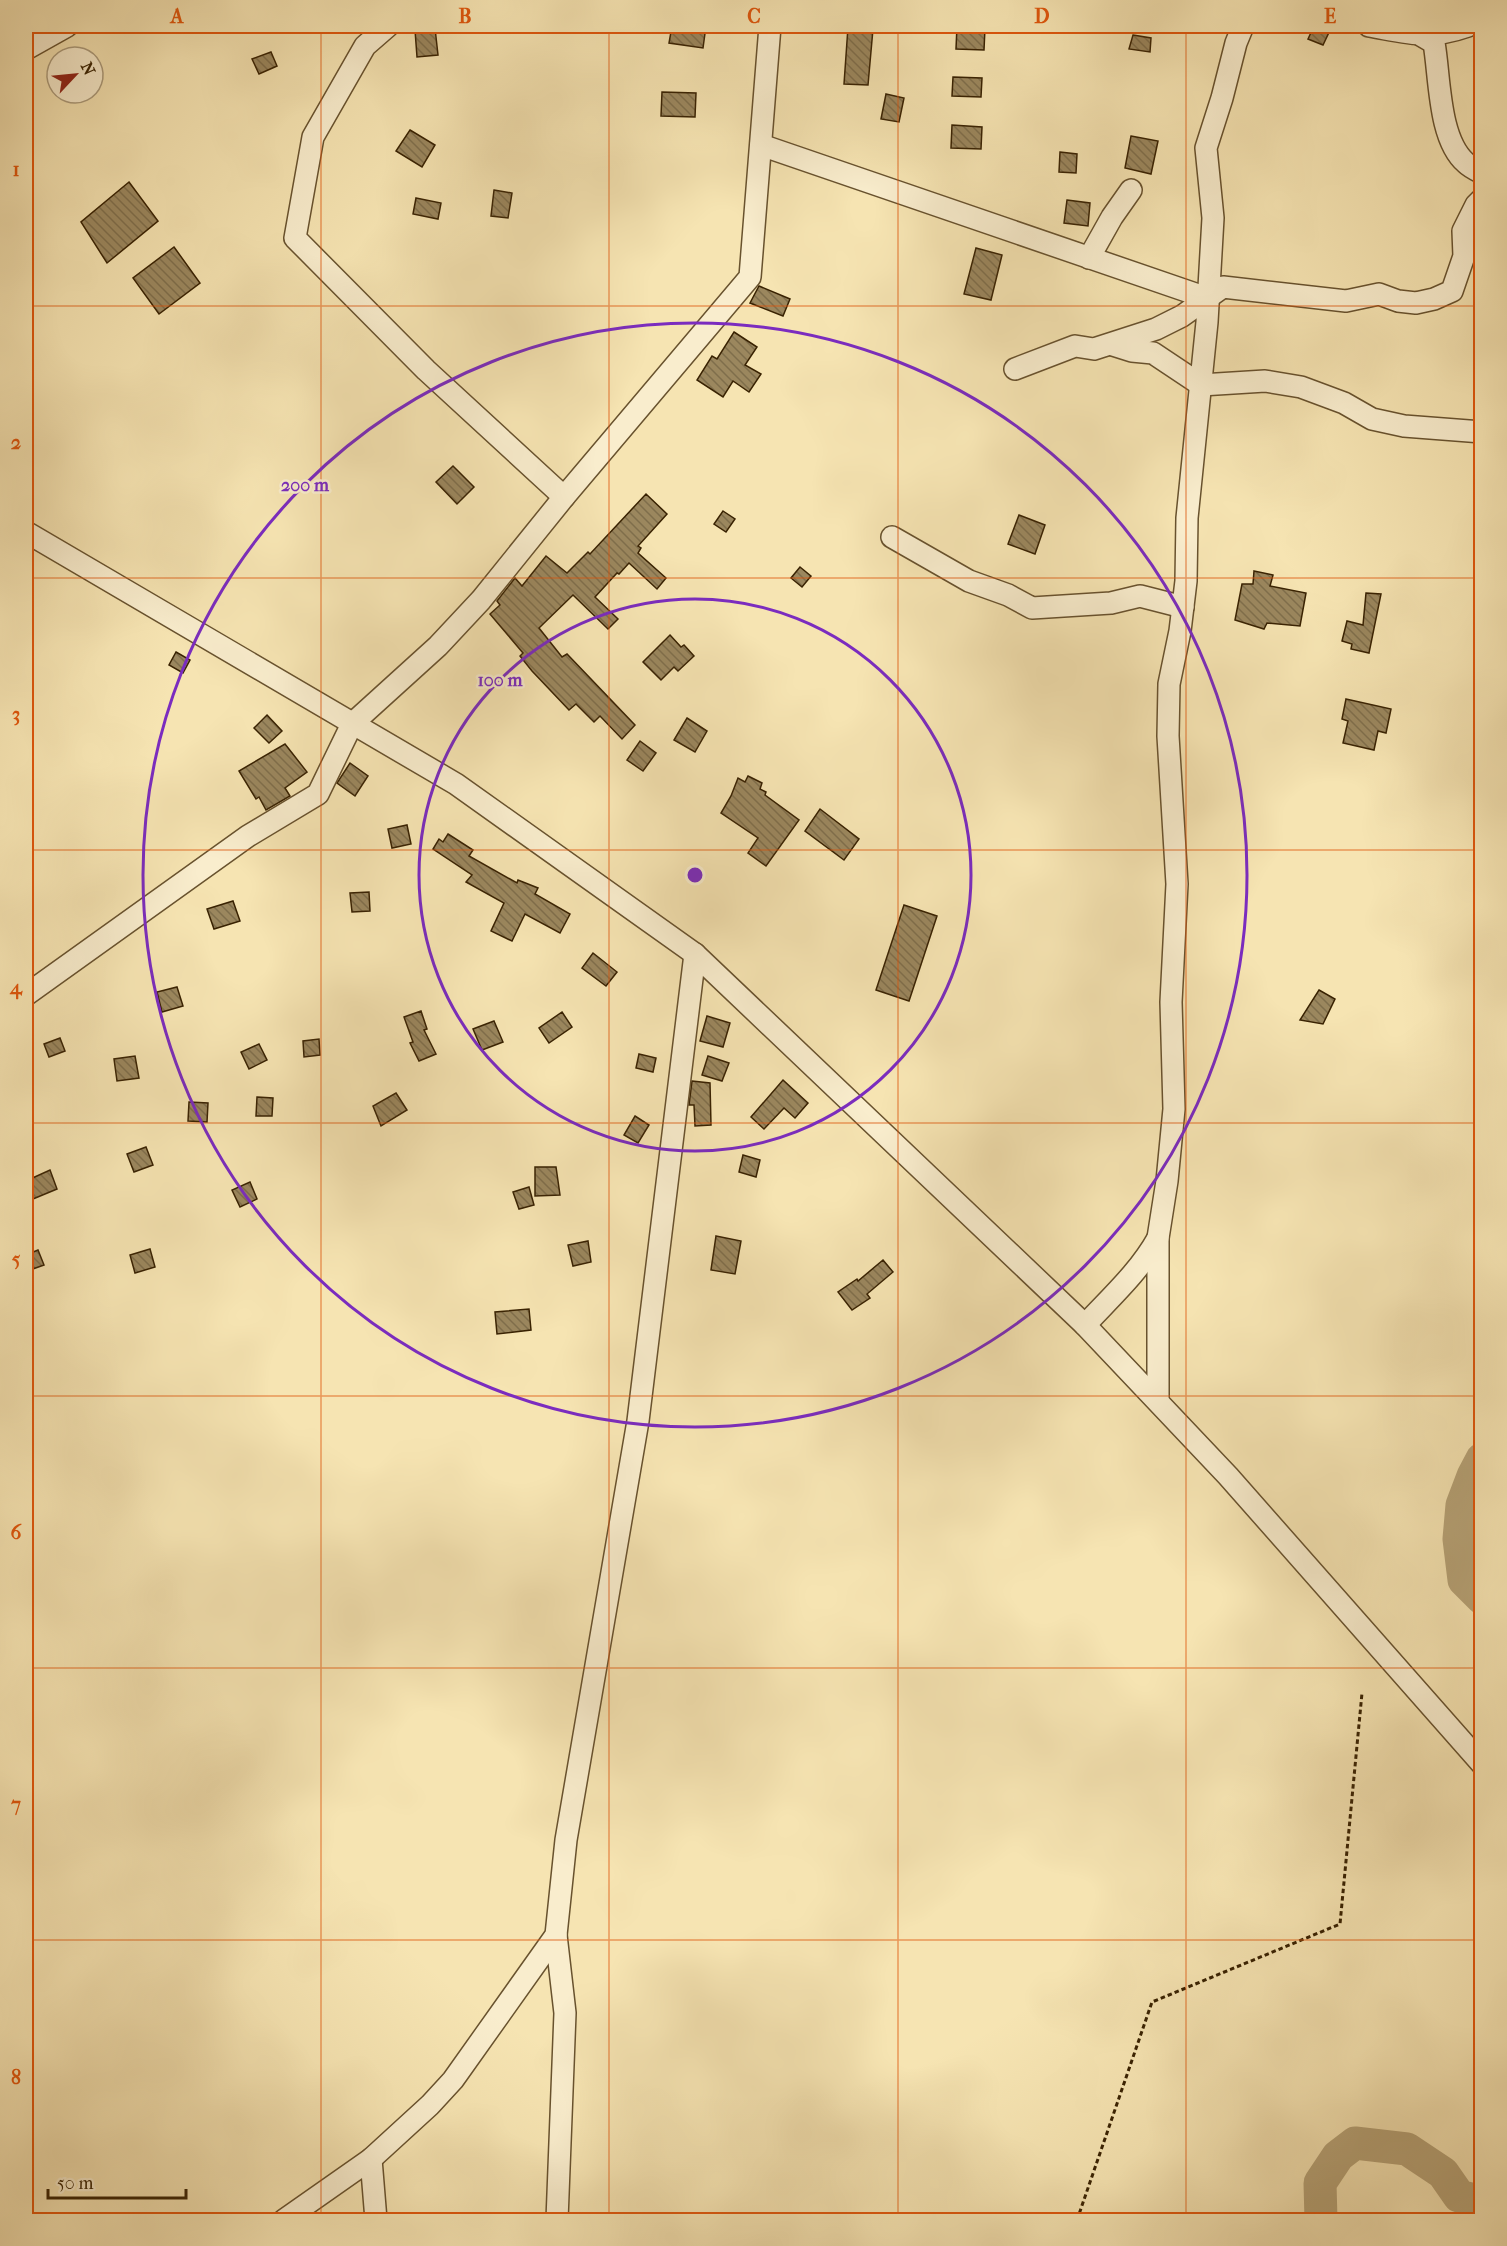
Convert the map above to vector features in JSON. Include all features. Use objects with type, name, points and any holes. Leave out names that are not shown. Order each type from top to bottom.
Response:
[{"type":"street","points":[[26,49],[67,26]]},
{"type":"street","points":[[388,26],[365,46],[313,137],[295,238],[426,370],[564,497]]},
{"type":"street","points":[[26,995],[239,843],[318,794],[352,724],[445,638],[481,600],[564,497],[750,277],[770,26]]},
{"type":"street","points":[[1158,1401],[1158,1238],[1167,1181],[1174,1109],[1171,1002],[1178,884],[1168,736],[1169,684],[1186,581],[1187,519],[1201,385],[1213,218],[1206,148],[1243,26]]},
{"type":"street","points":[[1369,26],[1422,36],[1434,43],[1443,113],[1451,141],[1464,162],[1482,173]]},
{"type":"street","points":[[1422,36],[1468,26]]},
{"type":"street","points":[[761,145],[1207,298]]},
{"type":"street","points":[[1089,258],[1112,217],[1131,190]]},
{"type":"street","points":[[1016,369],[1075,346],[1094,349],[1113,345],[1156,329],[1182,316],[1223,287],[1346,301],[1379,294],[1398,301],[1416,303],[1434,299],[1452,291],[1464,256],[1463,231],[1476,205],[1482,199]]},
{"type":"street","points":[[1113,345],[1132,351],[1153,353],[1201,385],[1265,381],[1292,386],[1344,404],[1372,419],[1404,426],[1482,432]]},
{"type":"street","points":[[26,532],[456,784],[695,954],[1085,1325],[1228,1476],[1482,1764]]},
{"type":"street","points":[[892,537],[969,581],[1032,608],[1111,603],[1140,596],[1183,608]]},
{"type":"street","points":[[557,2220],[565,2013],[556,1935],[566,1840],[638,1421],[695,954]]},
{"type":"street","points":[[1085,1325],[1131,1278],[1158,1238]]},
{"type":"street","points":[[284,2220],[370,2159],[430,2105],[453,2080],[556,1935]]},
{"type":"street","points":[[370,2159],[376,2220]]},
{"type":"path","points":[[1077,2220],[1152,2002],[1340,1924],[1362,1693]]},
{"type":"building","points":[[672,26],[706,26],[703,48],[669,43]]},
{"type":"building","points":[[957,26],[985,28],[984,50],[956,49]]},
{"type":"building","points":[[1314,26],[1332,26],[1323,45],[1308,39]]},
{"type":"building","points":[[848,27],[873,29],[868,85],[844,84]]},
{"type":"building","points":[[435,28],[438,55],[417,57],[415,30]]},
{"type":"building","points":[[1133,35],[1151,38],[1150,52],[1129,49]]},
{"type":"building","points":[[271,52],[277,66],[259,74],[252,59]]},
{"type":"building","points":[[953,77],[982,78],[981,97],[952,96]]},
{"type":"building","points":[[662,92],[696,93],[695,117],[661,116]]},
{"type":"building","points":[[886,94],[904,98],[899,122],[881,119]]},
{"type":"building","points":[[952,125],[982,127],[981,149],[951,148]]},
{"type":"building","points":[[410,130],[435,145],[422,167],[396,151]]},
{"type":"building","points":[[1131,136],[1158,141],[1151,174],[1125,168]]},
{"type":"building","points":[[1060,152],[1077,154],[1076,173],[1059,172]]},
{"type":"building","points":[[129,182],[158,221],[107,263],[81,222]]},
{"type":"building","points":[[494,190],[512,193],[508,218],[491,216]]},
{"type":"building","points":[[416,198],[441,203],[438,219],[413,214]]},
{"type":"building","points":[[1067,200],[1090,203],[1088,226],[1064,223]]},
{"type":"building","points":[[174,247],[200,283],[159,314],[133,278]]},
{"type":"building","points":[[976,248],[1002,255],[991,300],[964,294]]},
{"type":"building","points":[[759,286],[790,299],[783,316],[750,303]]},
{"type":"building","points":[[734,332],[757,347],[745,365],[761,374],[749,392],[733,381],[723,397],[697,380],[712,356],[717,359]]},
{"type":"building","points":[[453,466],[474,487],[457,504],[436,482]]},
{"type":"building","points":[[646,494],[667,514],[638,546],[641,548],[638,553],[666,578],[657,589],[629,563],[595,597],[618,619],[608,629],[573,595],[539,628],[562,657],[567,654],[635,725],[622,739],[600,716],[594,722],[576,704],[569,710],[532,671],[520,656],[523,653],[490,614],[500,605],[497,601],[515,578],[522,586],[546,556],[567,573],[588,552],[590,554]]},
{"type":"building","points":[[723,511],[735,519],[726,532],[714,524]]},
{"type":"building","points":[[1019,515],[1045,525],[1035,554],[1008,544]]},
{"type":"building","points":[[800,567],[811,576],[802,587],[791,578]]},
{"type":"building","points":[[1254,571],[1273,575],[1270,586],[1306,593],[1300,626],[1267,623],[1264,629],[1235,620],[1242,584],[1253,584]]},
{"type":"building","points":[[1366,593],[1381,594],[1369,653],[1351,649],[1352,644],[1342,641],[1347,621],[1363,625]]},
{"type":"building","points":[[670,635],[694,656],[678,671],[674,667],[661,680],[643,662]]},
{"type":"building","points":[[176,652],[190,660],[183,673],[169,665]]},
{"type":"building","points":[[1346,699],[1391,709],[1386,733],[1378,731],[1374,750],[1343,743],[1348,721],[1342,719]]},
{"type":"building","points":[[267,715],[282,731],[269,743],[254,728]]},
{"type":"building","points":[[687,718],[707,731],[695,752],[674,740]]},
{"type":"building","points":[[640,741],[656,753],[643,771],[627,760]]},
{"type":"building","points":[[285,744],[307,772],[285,788],[290,796],[266,810],[259,797],[256,799],[239,771]]},
{"type":"building","points":[[350,763],[368,776],[355,796],[337,783]]},
{"type":"building","points":[[748,776],[762,783],[760,789],[766,792],[765,795],[799,820],[766,866],[748,853],[758,838],[721,813],[738,778],[745,782]]},
{"type":"building","points":[[820,809],[859,839],[844,860],[805,831]]},
{"type":"building","points":[[407,825],[411,844],[392,848],[388,829]]},
{"type":"building","points":[[448,834],[473,850],[469,856],[517,883],[518,880],[538,888],[535,894],[570,914],[560,933],[525,914],[512,941],[491,931],[504,903],[466,882],[472,875],[433,849],[439,839],[443,842]]},
{"type":"building","points":[[369,892],[370,911],[352,912],[350,893]]},
{"type":"building","points":[[233,901],[240,921],[214,929],[207,909]]},
{"type":"building","points":[[904,905],[937,916],[909,1001],[876,990]]},
{"type":"building","points":[[593,953],[617,972],[606,986],[582,968]]},
{"type":"building","points":[[177,987],[183,1006],[162,1012],[157,992]]},
{"type":"building","points":[[1319,990],[1335,999],[1323,1024],[1300,1020]]},
{"type":"building","points":[[421,1011],[427,1029],[424,1030],[436,1054],[419,1061],[410,1043],[413,1042],[404,1017]]},
{"type":"building","points":[[562,1012],[572,1027],[549,1043],[539,1028]]},
{"type":"building","points":[[707,1016],[730,1023],[723,1047],[700,1041]]},
{"type":"building","points":[[494,1021],[503,1042],[482,1050],[473,1029]]},
{"type":"building","points":[[60,1038],[65,1051],[49,1057],[44,1044]]},
{"type":"building","points":[[319,1039],[320,1055],[304,1057],[303,1041]]},
{"type":"building","points":[[259,1044],[267,1060],[249,1069],[241,1052]]},
{"type":"building","points":[[639,1054],[656,1058],[653,1072],[636,1068]]},
{"type":"building","points":[[135,1056],[139,1078],[117,1081],[114,1059]]},
{"type":"building","points":[[708,1056],[729,1063],[722,1081],[702,1075]]},
{"type":"building","points":[[783,1080],[808,1103],[795,1118],[784,1108],[764,1129],[751,1117]]},
{"type":"building","points":[[692,1081],[710,1083],[711,1125],[695,1126],[694,1105],[689,1105]]},
{"type":"building","points":[[396,1093],[407,1110],[381,1126],[373,1106]]},
{"type":"building","points":[[257,1097],[273,1098],[272,1116],[256,1116]]},
{"type":"building","points":[[189,1102],[208,1103],[207,1122],[188,1121]]},
{"type":"building","points":[[635,1116],[649,1125],[638,1143],[624,1135]]},
{"type":"building","points":[[146,1147],[153,1165],[134,1172],[127,1154]]},
{"type":"building","points":[[743,1155],[760,1160],[756,1177],[739,1172]]},
{"type":"building","points":[[535,1167],[556,1167],[560,1195],[535,1196]]},
{"type":"building","points":[[50,1170],[57,1189],[33,1199],[26,1181]]},
{"type":"building","points":[[250,1182],[257,1199],[240,1207],[232,1190]]},
{"type":"building","points":[[529,1187],[534,1205],[519,1209],[513,1192]]},
{"type":"building","points":[[716,1236],[741,1241],[735,1274],[711,1270]]},
{"type":"building","points":[[588,1241],[591,1262],[573,1266],[568,1245]]},
{"type":"building","points":[[150,1249],[155,1267],[135,1273],[130,1255]]},
{"type":"building","points":[[38,1250],[44,1265],[30,1270],[26,1255]]},
{"type":"building","points":[[883,1260],[893,1272],[867,1294],[870,1298],[852,1310],[838,1292],[857,1279],[858,1281]]},
{"type":"building","points":[[529,1309],[531,1330],[497,1334],[495,1312]]},
{"type":"waterway","points":[[1482,1459],[1462,1505],[1459,1539],[1464,1580],[1482,1598]]},
{"type":"waterway","points":[[1321,2220],[1320,2183],[1338,2156],[1355,2143],[1407,2149],[1443,2173],[1459,2196],[1482,2202]]}]
